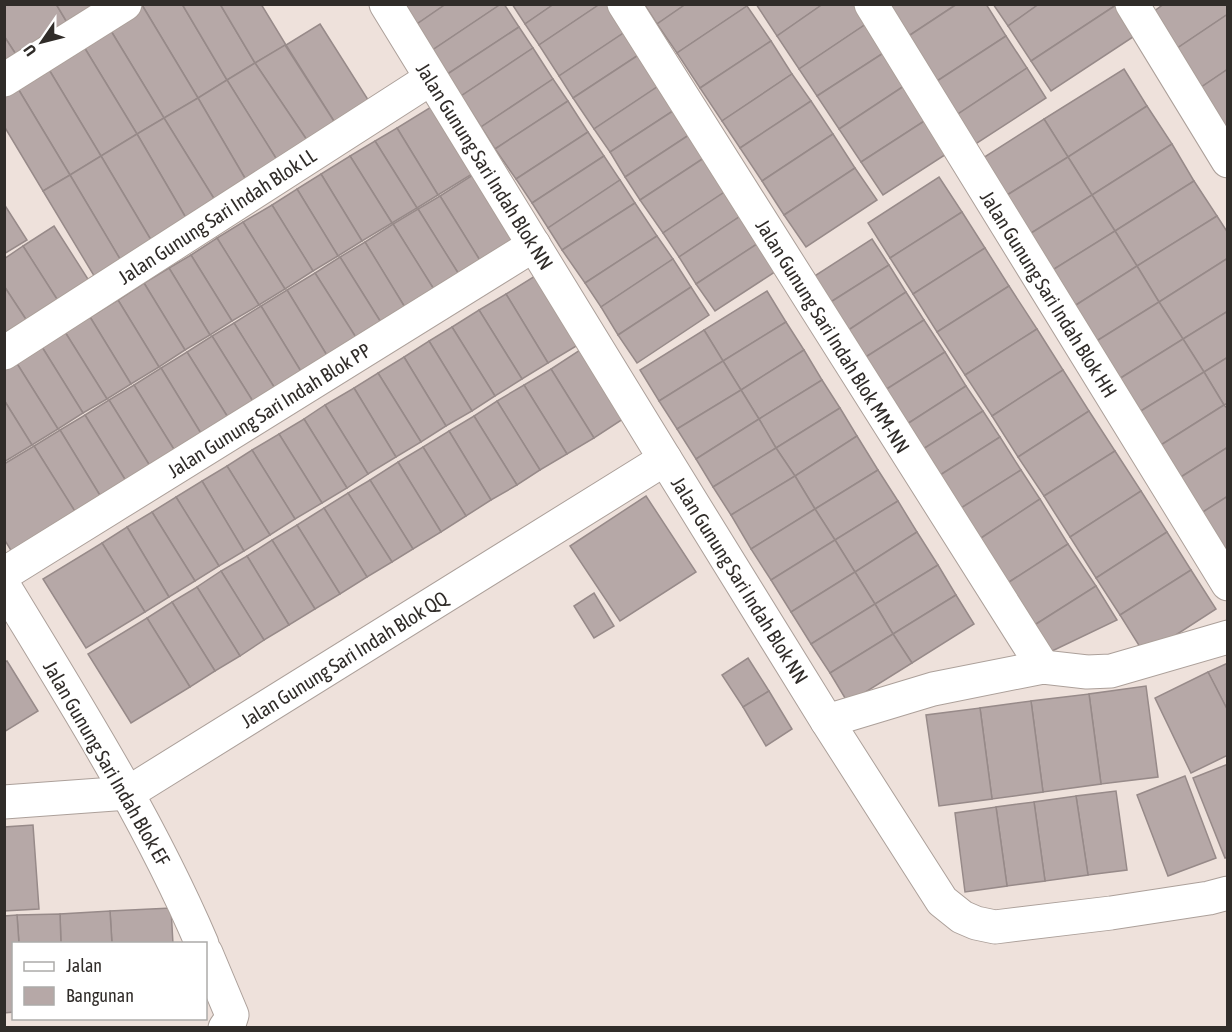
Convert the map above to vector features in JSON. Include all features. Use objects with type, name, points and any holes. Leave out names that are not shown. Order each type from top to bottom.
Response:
[{"type":"street","points":[[4,80],[125,4]]},
{"type":"street","name":"Jalan Gunung Sari Indah Blok NN","points":[[386,4],[430,79],[827,721],[942,901],[962,917],[995,927],[1111,914],[1227,893]]},
{"type":"street","name":"Jalan Gunung Sari Indah Blok MM-NN","points":[[624,4],[1042,667]]},
{"type":"street","name":"Jalan Gunung Sari Indah Blok HH","points":[[870,4],[1227,584]]},
{"type":"street","points":[[1132,4],[1227,161]]},
{"type":"street","name":"Jalan Gunung Sari Indah Blok LL","points":[[4,353],[430,79]]},
{"type":"street","name":"Jalan Gunung Sari Indah Blok PP","points":[[4,574],[534,245]]},
{"type":"street","name":"Jalan Gunung Sari Indah Blok QQ","points":[[4,802],[128,793],[665,459]]},
{"type":"street","name":"Jalan Gunung Sari Indah Blok EF","points":[[4,586],[128,793],[181,895],[201,942]]},
{"type":"street","points":[[827,721],[933,689],[1042,667],[1087,672],[1111,671],[1227,637]]},
{"type":"street","points":[[207,955],[232,1015],[228,1024]]},
{"type":"building","points":[[4,4],[56,4],[68,24],[17,56],[4,36]]},
{"type":"building","points":[[56,4],[96,4],[68,24]]},
{"type":"building","points":[[143,4],[182,4],[227,80],[198,98]]},
{"type":"building","points":[[182,4],[220,4],[255,63],[227,80]]},
{"type":"building","points":[[220,4],[261,4],[286,45],[255,63]]},
{"type":"building","points":[[403,4],[446,4],[414,26]]},
{"type":"building","points":[[446,4],[501,4],[431,51],[414,26]]},
{"type":"building","points":[[504,4],[519,27],[446,75],[431,51]]},
{"type":"building","points":[[512,4],[554,4],[525,24]]},
{"type":"building","points":[[554,4],[600,4],[539,45],[525,24]]},
{"type":"building","points":[[600,4],[615,4],[631,28],[559,76],[539,45]]},
{"type":"building","points":[[644,4],[686,4],[657,24]]},
{"type":"building","points":[[686,4],[746,4],[747,6],[677,53],[657,24]]},
{"type":"building","points":[[756,4],[823,4],[777,36]]},
{"type":"building","points":[[823,4],[858,4],[869,22],[799,69],[777,36]]},
{"type":"building","points":[[882,4],[957,4],[904,39]]},
{"type":"building","points":[[957,4],[986,4],[1006,36],[934,83],[904,39]]},
{"type":"building","points":[[993,4],[1039,4],[1008,26]]},
{"type":"building","points":[[1039,4],[1116,5],[1031,61],[1008,26]]},
{"type":"building","points":[[1164,4],[1228,4],[1228,14],[1170,53],[1146,17]]},
{"type":"building","points":[[142,5],[198,98],[164,118],[108,26]]},
{"type":"building","points":[[1116,5],[1136,35],[1051,91],[1031,61]]},
{"type":"building","points":[[747,6],[771,41],[700,88],[677,53]]},
{"type":"building","points":[[1228,14],[1228,69],[1194,92],[1170,53]]},
{"type":"building","points":[[869,22],[888,50],[817,96],[799,69]]},
{"type":"building","points":[[320,24],[372,106],[339,129],[286,45]]},
{"type":"building","points":[[108,26],[164,118],[137,134],[81,42]]},
{"type":"building","points":[[519,27],[533,48],[461,96],[446,75]]},
{"type":"building","points":[[631,28],[646,50],[573,98],[559,76]]},
{"type":"building","points":[[4,36],[17,56],[4,64]]},
{"type":"building","points":[[1006,36],[1027,68],[955,116],[934,83]]},
{"type":"building","points":[[771,41],[792,74],[722,121],[700,88]]},
{"type":"building","points":[[81,42],[137,134],[101,156],[45,63]]},
{"type":"building","points":[[285,45],[339,129],[311,146],[255,63]]},
{"type":"building","points":[[533,48],[553,79],[481,127],[461,96]]},
{"type":"building","points":[[646,50],[666,81],[594,129],[573,98]]},
{"type":"building","points":[[888,50],[910,82],[839,129],[817,96]]},
{"type":"building","points":[[45,63],[101,156],[70,175],[14,82]]},
{"type":"building","points":[[255,63],[311,146],[279,163],[227,80]]},
{"type":"building","points":[[1027,68],[1046,98],[974,145],[955,116]]},
{"type":"building","points":[[1124,69],[1147,106],[1068,157],[1044,119]]},
{"type":"building","points":[[1228,69],[1228,125],[1220,130],[1194,92]]},
{"type":"building","points":[[792,74],[811,101],[740,148],[722,121]]},
{"type":"building","points":[[553,79],[568,101],[495,149],[481,127]]},
{"type":"building","points":[[227,80],[279,163],[249,185],[198,98]]},
{"type":"building","points":[[666,81],[682,105],[610,152],[594,129]]},
{"type":"building","points":[[14,82],[70,175],[43,191],[4,126],[4,88]]},
{"type":"building","points":[[910,82],[932,116],[861,162],[839,129]]},
{"type":"building","points":[[198,98],[249,185],[218,205],[164,118]]},
{"type":"building","points":[[568,101],[588,132],[516,179],[495,149]]},
{"type":"building","points":[[811,101],[833,134],[762,181],[740,148]]},
{"type":"building","points":[[436,104],[477,171],[438,195],[397,128]]},
{"type":"building","points":[[682,105],[698,129],[625,177],[610,152]]},
{"type":"building","points":[[1147,106],[1172,144],[1092,195],[1068,157]]},
{"type":"building","points":[[932,116],[954,149],[883,195],[861,162]]},
{"type":"building","points":[[164,118],[218,205],[189,223],[137,134]]},
{"type":"building","points":[[1044,119],[1068,157],[996,202],[972,165]]},
{"type":"building","points":[[397,128],[438,195],[417,208],[375,141]]},
{"type":"building","points":[[698,129],[713,152],[640,200],[625,177]]},
{"type":"building","points":[[588,132],[604,156],[532,203],[516,179]]},
{"type":"building","points":[[137,134],[189,223],[154,245],[101,156]]},
{"type":"building","points":[[833,134],[855,168],[784,215],[762,181]]},
{"type":"building","points":[[375,141],[417,208],[392,223],[350,156]]},
{"type":"building","points":[[1172,144],[1194,181],[1115,231],[1092,195]]},
{"type":"building","points":[[713,152],[735,185],[663,233],[640,200]]},
{"type":"building","points":[[101,156],[154,245],[123,264],[70,175]]},
{"type":"building","points":[[350,156],[392,223],[362,241],[321,174]]},
{"type":"building","points":[[604,156],[620,180],[548,228],[532,203]]},
{"type":"building","points":[[1068,157],[1092,195],[1020,240],[996,202]]},
{"type":"building","points":[[855,168],[877,200],[806,247],[784,215]]},
{"type":"building","points":[[479,171],[520,238],[481,262],[440,196]]},
{"type":"building","points":[[321,174],[362,241],[338,256],[297,189]]},
{"type":"building","points":[[70,175],[123,264],[96,279],[43,191]]},
{"type":"building","points":[[939,177],[962,212],[890,258],[868,223]]},
{"type":"building","points":[[620,180],[635,203],[562,250],[548,228]]},
{"type":"building","points":[[1194,181],[1217,216],[1137,266],[1115,231]]},
{"type":"building","points":[[735,185],[751,209],[679,257],[663,233]]},
{"type":"building","points":[[297,189],[338,256],[313,271],[272,205]]},
{"type":"building","points":[[1092,195],[1115,231],[1043,276],[1020,240]]},
{"type":"building","points":[[440,196],[481,262],[460,276],[418,209]]},
{"type":"building","points":[[635,203],[657,236],[585,283],[562,250]]},
{"type":"building","points":[[4,204],[27,240],[4,254]]},
{"type":"building","points":[[272,205],[313,271],[285,289],[243,222]]},
{"type":"building","points":[[418,209],[460,276],[435,291],[393,224]]},
{"type":"building","points":[[751,209],[769,236],[696,284],[679,257]]},
{"type":"building","points":[[962,212],[985,248],[913,294],[890,258]]},
{"type":"building","points":[[1217,216],[1228,233],[1228,258],[1159,302],[1137,266]]},
{"type":"building","points":[[243,222],[285,289],[259,305],[217,238]]},
{"type":"building","points":[[393,224],[435,291],[406,309],[365,242]]},
{"type":"building","points":[[54,226],[93,287],[62,307],[23,246]]},
{"type":"building","points":[[1115,231],[1137,266],[1065,312],[1043,276]]},
{"type":"building","points":[[657,236],[673,259],[601,307],[585,283]]},
{"type":"building","points":[[769,236],[787,264],[715,311],[696,284]]},
{"type":"building","points":[[217,238],[259,305],[232,321],[191,255]]},
{"type":"building","points":[[872,239],[889,265],[826,305],[810,279]]},
{"type":"building","points":[[365,242],[406,309],[382,324],[340,257]]},
{"type":"building","points":[[23,246],[62,307],[31,327],[4,286],[4,259]]},
{"type":"building","points":[[985,248],[1009,286],[937,332],[913,294]]},
{"type":"building","points":[[191,255],[232,321],[210,335],[169,268]]},
{"type":"building","points":[[340,257],[382,324],[357,339],[315,273]]},
{"type":"building","points":[[1228,258],[1228,311],[1183,339],[1159,302]]},
{"type":"building","points":[[673,259],[691,287],[618,335],[601,307]]},
{"type":"building","points":[[889,265],[906,292],[844,333],[826,305]]},
{"type":"building","points":[[1137,266],[1159,302],[1087,347],[1065,312]]},
{"type":"building","points":[[169,268],[210,335],[185,350],[144,283]]},
{"type":"building","points":[[315,273],[357,339],[328,357],[287,290]]},
{"type":"building","points":[[535,276],[578,345],[548,363],[506,294]]},
{"type":"building","points":[[144,283],[185,350],[159,367],[118,300]]},
{"type":"building","points":[[4,286],[31,327],[4,344]]},
{"type":"building","points":[[1009,286],[1037,329],[965,375],[937,332]]},
{"type":"building","points":[[691,287],[709,315],[637,363],[618,335]]},
{"type":"building","points":[[287,290],[328,357],[302,373],[261,306]]},
{"type":"building","points":[[767,291],[786,322],[723,361],[704,330]]},
{"type":"building","points":[[906,292],[924,320],[861,360],[844,333]]},
{"type":"building","points":[[506,294],[548,363],[522,379],[479,310]]},
{"type":"building","points":[[118,300],[159,367],[131,384],[90,317]]},
{"type":"building","points":[[1159,302],[1183,339],[1111,384],[1087,347]]},
{"type":"building","points":[[261,306],[302,373],[276,390],[234,323]]},
{"type":"building","points":[[479,310],[522,379],[495,396],[452,327]]},
{"type":"building","points":[[1228,311],[1228,357],[1204,372],[1183,339]]},
{"type":"building","points":[[90,317],[131,384],[107,399],[65,332]]},
{"type":"building","points":[[924,320],[945,352],[882,392],[861,360]]},
{"type":"building","points":[[786,322],[804,350],[741,390],[723,361]]},
{"type":"building","points":[[234,323],[276,390],[254,403],[212,336]]},
{"type":"building","points":[[452,327],[495,396],[472,411],[429,341]]},
{"type":"building","points":[[1037,329],[1063,370],[992,416],[965,375]]},
{"type":"building","points":[[704,330],[723,361],[659,401],[640,370]]},
{"type":"building","points":[[65,332],[107,399],[83,413],[42,347]]},
{"type":"building","points":[[212,336],[254,403],[229,419],[187,352]]},
{"type":"building","points":[[1183,339],[1204,372],[1131,417],[1111,384]]},
{"type":"building","points":[[429,341],[472,411],[446,426],[404,357]]},
{"type":"building","points":[[42,347],[83,413],[58,429],[16,362]]},
{"type":"building","points":[[580,350],[623,419],[594,438],[551,369]]},
{"type":"building","points":[[804,350],[822,380],[759,419],[741,390]]},
{"type":"building","points":[[187,352],[229,419],[202,435],[161,368]]},
{"type":"building","points":[[945,352],[966,386],[904,426],[882,392]]},
{"type":"building","points":[[404,357],[446,426],[421,442],[378,373]]},
{"type":"building","points":[[1228,357],[1228,403],[1224,405],[1204,372]]},
{"type":"building","points":[[723,361],[741,390],[677,429],[659,401]]},
{"type":"building","points":[[16,362],[58,429],[32,445],[4,400],[4,369]]},
{"type":"building","points":[[161,368],[202,435],[175,451],[134,385]]},
{"type":"building","points":[[551,369],[594,438],[567,454],[524,385]]},
{"type":"building","points":[[1063,370],[1089,411],[1018,457],[992,416]]},
{"type":"building","points":[[1204,372],[1224,405],[1153,450],[1131,417]]},
{"type":"building","points":[[378,373],[421,442],[396,457],[354,388]]},
{"type":"building","points":[[822,380],[840,408],[776,448],[759,419]]},
{"type":"building","points":[[134,385],[175,451],[150,466],[109,400]]},
{"type":"building","points":[[524,385],[567,454],[540,470],[497,401]]},
{"type":"building","points":[[966,386],[983,411],[920,451],[904,426]]},
{"type":"building","points":[[354,388],[396,457],[368,474],[325,405]]},
{"type":"building","points":[[741,390],[759,419],[696,459],[677,429]]},
{"type":"building","points":[[4,400],[32,445],[4,462]]},
{"type":"building","points":[[109,400],[150,466],[126,481],[85,415]]},
{"type":"building","points":[[497,401],[540,470],[517,485],[474,416]]},
{"type":"building","points":[[325,405],[368,474],[347,488],[304,419]]},
{"type":"building","points":[[1224,405],[1228,409],[1228,447],[1173,482],[1153,450]]},
{"type":"building","points":[[840,408],[857,436],[795,476],[776,448]]},
{"type":"building","points":[[983,411],[1000,437],[937,477],[920,451]]},
{"type":"building","points":[[1089,411],[1115,451],[1044,496],[1018,457]]},
{"type":"building","points":[[85,415],[126,481],[101,497],[60,430]]},
{"type":"building","points":[[474,416],[517,485],[491,500],[449,431]]},
{"type":"building","points":[[304,419],[347,488],[322,503],[279,434]]},
{"type":"building","points":[[759,419],[776,448],[713,487],[696,459]]},
{"type":"building","points":[[60,430],[101,497],[76,513],[34,446]]},
{"type":"building","points":[[449,431],[491,500],[466,516],[423,447]]},
{"type":"building","points":[[279,434],[322,503],[295,519],[252,450]]},
{"type":"building","points":[[857,436],[878,470],[815,509],[795,476]]},
{"type":"building","points":[[1000,437],[1021,470],[958,510],[937,477]]},
{"type":"building","points":[[34,446],[76,513],[12,552],[4,539],[4,464]]},
{"type":"building","points":[[423,447],[466,516],[441,532],[398,462]]},
{"type":"building","points":[[1228,447],[1228,496],[1195,517],[1173,482]]},
{"type":"building","points":[[776,448],[795,476],[731,515],[713,487]]},
{"type":"building","points":[[252,450],[295,519],[270,535],[227,466]]},
{"type":"building","points":[[1115,451],[1141,491],[1070,537],[1044,496]]},
{"type":"building","points":[[398,462],[441,532],[413,549],[370,480]]},
{"type":"building","points":[[227,466],[270,535],[244,551],[202,481]]},
{"type":"building","points":[[878,470],[898,501],[835,540],[815,509]]},
{"type":"building","points":[[1021,470],[1040,499],[978,540],[958,510]]},
{"type":"building","points":[[795,476],[815,509],[751,549],[731,515]]},
{"type":"building","points":[[370,480],[413,549],[392,562],[348,493]]},
{"type":"building","points":[[202,481],[244,551],[219,566],[176,497]]},
{"type":"building","points":[[1141,491],[1167,532],[1096,578],[1070,537]]},
{"type":"building","points":[[348,493],[392,562],[367,577],[324,508]]},
{"type":"building","points":[[646,496],[696,572],[620,621],[570,546]]},
{"type":"building","points":[[1228,496],[1228,547],[1218,553],[1195,517]]},
{"type":"building","points":[[176,497],[219,566],[195,581],[152,512]]},
{"type":"building","points":[[1040,499],[1068,544],[1006,584],[978,540]]},
{"type":"building","points":[[898,501],[917,532],[855,572],[835,540]]},
{"type":"building","points":[[324,508],[367,577],[340,594],[297,525]]},
{"type":"building","points":[[815,509],[835,540],[771,580],[751,549]]},
{"type":"building","points":[[152,512],[195,581],[169,597],[127,527]]},
{"type":"building","points":[[297,525],[340,594],[315,609],[272,540]]},
{"type":"building","points":[[127,527],[169,597],[145,612],[102,543]]},
{"type":"building","points":[[917,532],[938,565],[875,604],[855,572]]},
{"type":"building","points":[[1167,532],[1191,570],[1120,615],[1096,578]]},
{"type":"building","points":[[272,540],[315,609],[289,625],[247,556]]},
{"type":"building","points":[[835,540],[855,572],[791,612],[771,580]]},
{"type":"building","points":[[102,543],[145,612],[86,648],[43,579]]},
{"type":"building","points":[[1068,544],[1096,586],[1033,626],[1006,584]]},
{"type":"building","points":[[247,556],[289,625],[264,640],[221,571]]},
{"type":"building","points":[[938,565],[956,595],[893,634],[875,604]]},
{"type":"building","points":[[1191,570],[1216,609],[1145,655],[1120,615]]},
{"type":"building","points":[[221,571],[264,640],[240,656],[197,587]]},
{"type":"building","points":[[855,572],[875,604],[811,644],[791,612]]},
{"type":"building","points":[[1096,586],[1117,620],[1050,652],[1033,626]]},
{"type":"building","points":[[197,587],[240,656],[215,671],[172,602]]},
{"type":"building","points":[[594,593],[614,626],[594,638],[574,606]]},
{"type":"building","points":[[956,595],[974,624],[912,663],[893,634]]},
{"type":"building","points":[[172,602],[215,671],[190,687],[147,618]]},
{"type":"building","points":[[875,604],[893,634],[830,673],[811,644]]},
{"type":"building","points":[[147,618],[190,687],[131,723],[88,654]]},
{"type":"building","points":[[893,634],[912,663],[848,703],[830,673]]},
{"type":"building","points":[[748,658],[769,691],[743,707],[722,675]]},
{"type":"building","points":[[7,661],[38,711],[4,732],[4,662]]},
{"type":"building","points":[[1228,663],[1228,711],[1208,672]]},
{"type":"building","points":[[1208,672],[1228,711],[1228,755],[1191,773],[1155,698]]},
{"type":"building","points":[[1146,686],[1158,777],[1101,784],[1089,694]]},
{"type":"building","points":[[769,691],[792,729],[766,746],[743,707]]},
{"type":"building","points":[[1089,694],[1101,784],[1043,792],[1031,701]]},
{"type":"building","points":[[1031,701],[1043,792],[992,799],[980,708]]},
{"type":"building","points":[[980,708],[992,799],[939,806],[926,715]]},
{"type":"building","points":[[1228,764],[1228,857],[1225,858],[1193,778]]},
{"type":"building","points":[[1185,776],[1216,858],[1168,876],[1137,795]]},
{"type":"building","points":[[1116,791],[1127,870],[1088,875],[1076,796]]},
{"type":"building","points":[[1076,796],[1088,875],[1045,881],[1034,802]]},
{"type":"building","points":[[1034,802],[1045,881],[1007,886],[996,807]]},
{"type":"building","points":[[996,807],[1007,886],[965,892],[955,813]]},
{"type":"building","points":[[33,825],[39,909],[4,911],[4,827]]},
{"type":"building","points":[[171,908],[173,942],[112,942],[110,911]]},
{"type":"building","points":[[110,911],[112,942],[61,942],[60,914]]},
{"type":"building","points":[[60,914],[61,942],[19,942],[17,915]]},
{"type":"building","points":[[17,915],[19,942],[12,942],[12,1012],[4,1013],[4,916]]}]
